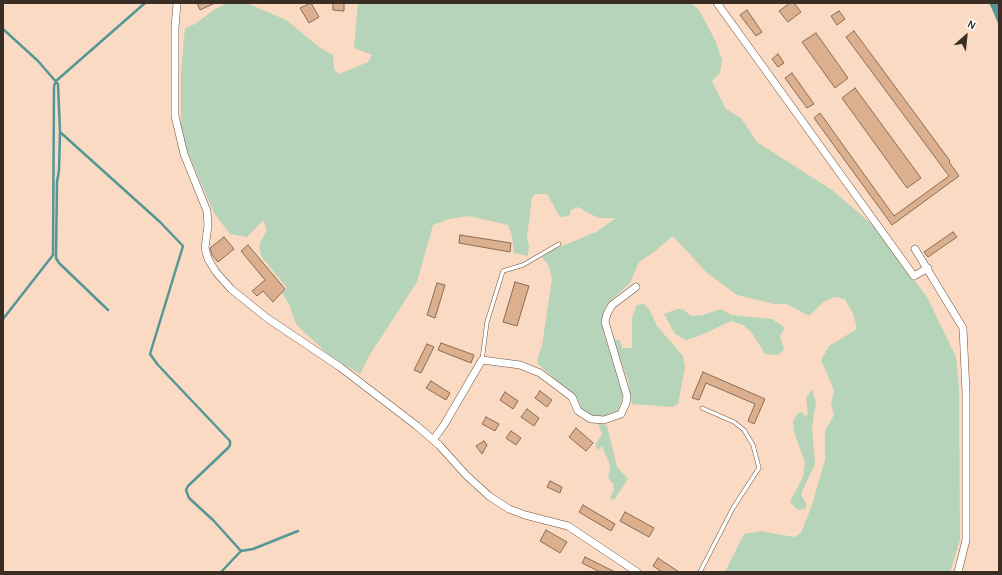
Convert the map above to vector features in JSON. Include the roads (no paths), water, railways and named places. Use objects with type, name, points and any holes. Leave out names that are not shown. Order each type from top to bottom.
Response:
[{"type":"street","points":[[177,3],[175,28],[175,116],[184,154],[207,211],[208,226],[205,248],[208,259],[216,272],[230,289],[267,318],[340,367],[433,440],[466,475],[489,496],[509,509],[525,515],[568,526],[637,572]]},
{"type":"street","points":[[717,3],[914,276],[928,268]]},
{"type":"street","points":[[915,249],[928,268],[963,328],[966,392],[966,540],[958,572]]},
{"type":"street","points":[[433,440],[444,425],[482,360],[520,364],[540,373],[572,397],[581,415],[591,419],[604,420],[621,414],[624,409],[627,396],[605,322],[612,305],[636,287]]},
{"type":"lane","points":[[482,360],[487,322],[503,271],[523,265],[559,244]]},
{"type":"lane","points":[[700,572],[733,508],[759,468],[752,445],[744,430],[734,422],[702,408]]},
{"type":"water","points":[[989,3],[999,3],[999,26],[992,9]]},
{"type":"waterway","points":[[3,319],[53,255],[54,86],[56,81],[145,3]]},
{"type":"waterway","points":[[3,29],[38,61],[58,84],[60,132],[160,222],[183,246],[150,354],[158,365],[230,441],[228,448],[188,486],[186,490],[189,498],[213,520],[241,551],[221,572]]},
{"type":"waterway","points":[[60,132],[59,170],[57,182],[56,258],[59,263],[108,310]]},
{"type":"waterway","points":[[241,551],[253,549],[298,531]]}]
